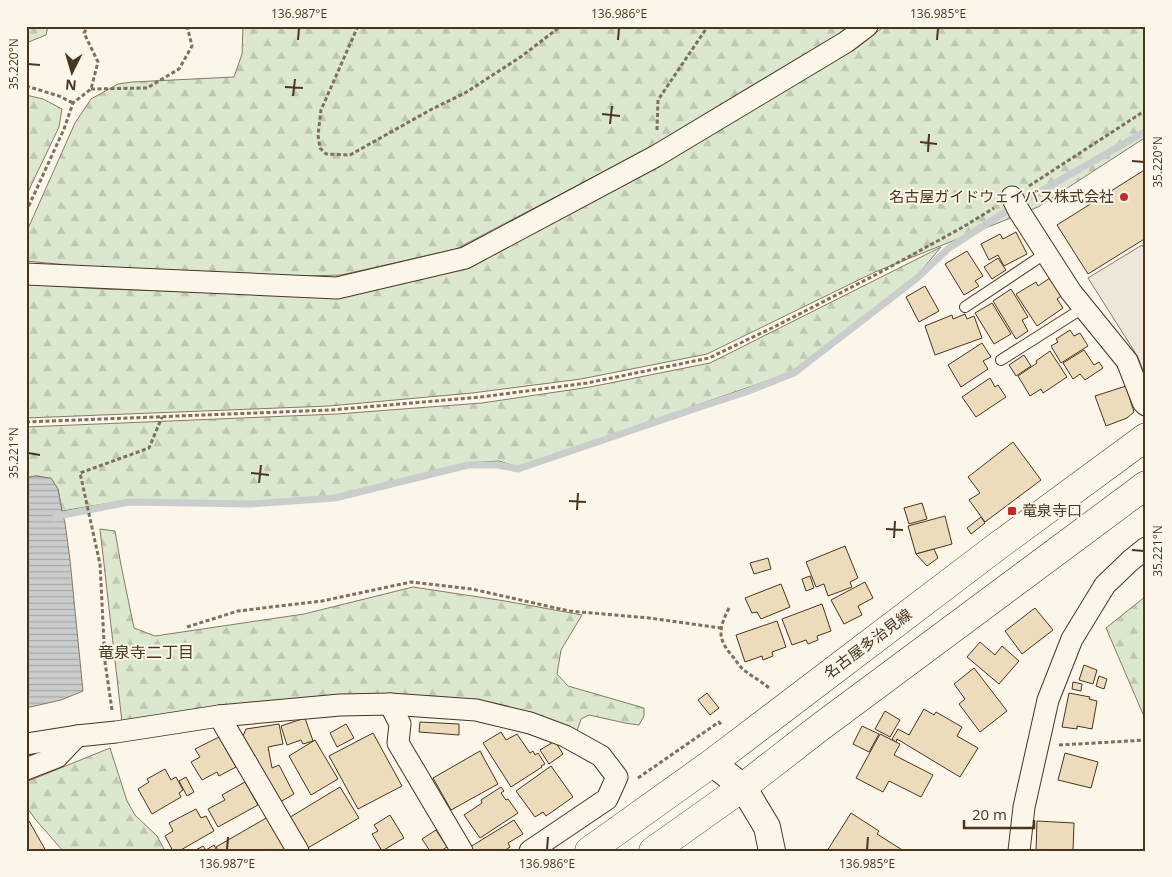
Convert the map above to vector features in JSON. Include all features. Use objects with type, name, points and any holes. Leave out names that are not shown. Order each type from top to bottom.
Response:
[{"type":"main road","name":"名古屋多治見線","points":[[589,851],[712,763],[995,548],[1146,437]]},
{"type":"main road","points":[[653,851],[743,787],[819,728],[1146,485]]},
{"type":"street","points":[[26,274],[337,288],[465,258],[656,156],[846,42],[867,26]]},
{"type":"street","points":[[1012,197],[1071,292],[1127,361],[1143,402],[1146,404]]},
{"type":"street","points":[[1019,851],[1024,808],[1048,700],[1072,639],[1105,585],[1146,548]]},
{"type":"street","points":[[390,704],[400,724],[398,743],[462,851]]},
{"type":"street","points":[[26,744],[219,716],[340,705],[390,704],[476,710],[530,723],[565,736],[601,756],[617,777],[607,799],[530,851]]},
{"type":"street","points":[[219,716],[298,851]]},
{"type":"street","points":[[26,769],[57,757],[77,736]]},
{"type":"street","points":[[712,763],[743,787],[767,827],[772,851]]},
{"type":"lane","points":[[965,307],[1046,253]]},
{"type":"lane","points":[[1001,360],[1083,308]]},
{"type":"path","points":[[26,212],[64,129],[73,104],[91,89],[98,62],[84,33],[88,26]]},
{"type":"path","points":[[91,89],[147,88],[179,69],[192,46],[187,26]]},
{"type":"path","points":[[358,26],[321,110],[318,135],[320,148],[326,154],[350,155],[432,109],[465,93],[522,56],[561,26]]},
{"type":"path","points":[[656,156],[658,100],[708,26]]},
{"type":"path","points":[[26,86],[59,96],[73,104]]},
{"type":"path","points":[[26,422],[331,410],[481,397],[587,383],[709,358],[879,273],[963,227],[1146,110]]},
{"type":"path","points":[[116,732],[105,662],[100,564],[80,472],[149,448],[162,416]]},
{"type":"path","points":[[187,627],[238,611],[322,601],[411,582],[472,589],[569,611],[649,618],[721,628]]},
{"type":"path","points":[[729,608],[721,628],[721,637],[725,648],[743,670],[765,684],[784,707]]},
{"type":"path","points":[[607,799],[719,722]]},
{"type":"path","points":[[1038,744],[1060,745],[1146,740]]},
{"type":"green space","points":[[26,26],[48,26],[46,35],[26,43]]},
{"type":"green space","points":[[243,26],[855,26],[657,144],[456,249],[341,275],[276,277],[121,270],[26,261],[26,233],[75,123],[91,99],[118,84],[234,77],[242,54]]},
{"type":"green space","points":[[885,26],[1146,26],[1146,137],[1038,207],[875,272],[707,354],[581,379],[472,393],[329,406],[26,418],[26,284],[102,289],[344,296],[463,269],[852,50]]},
{"type":"green space","points":[[26,95],[43,99],[62,109],[59,127],[26,196]]},
{"type":"green space","points":[[941,247],[910,284],[790,373],[518,467],[499,461],[466,463],[332,497],[251,502],[128,500],[62,511],[58,489],[44,477],[26,478],[26,427],[337,414],[482,403],[590,387],[710,363]]},
{"type":"green space","points":[[100,529],[115,531],[134,628],[155,636],[304,614],[413,587],[505,601],[582,615],[561,650],[557,674],[568,686],[644,708],[644,716],[639,725],[589,715],[581,719],[577,731],[520,710],[463,700],[122,722]]},
{"type":"green space","points":[[1146,596],[1146,721],[1106,628]]},
{"type":"green space","points":[[110,748],[127,801],[135,815],[157,836],[165,851],[63,851],[26,806],[26,782]]},
{"type":"shaded area","points":[[1142,245],[1146,252],[1146,379],[1138,357],[1088,278]]},
{"type":"shaded area","points":[[35,476],[51,478],[58,489],[70,560],[83,691],[61,700],[26,708],[26,478]]},
{"type":"building","name":"名古屋ガイドウェイバス株式会社","points":[[1146,169],[1146,238],[1088,274],[1057,225]]},
{"type":"building","points":[[1016,232],[1027,254],[1004,266],[998,255],[989,260],[981,244],[1000,234],[1003,239]]},
{"type":"building","points":[[967,251],[983,276],[975,281],[979,286],[964,295],[945,264]]},
{"type":"building","points":[[998,258],[1006,270],[992,279],[984,267]]},
{"type":"building","points":[[1050,278],[1061,296],[1057,299],[1063,308],[1037,326],[1016,294],[1036,282],[1038,286]]},
{"type":"building","points":[[925,286],[939,311],[919,322],[906,297]]},
{"type":"building","points":[[1011,289],[1028,317],[1022,320],[1028,331],[1016,339],[993,301]]},
{"type":"building","points":[[992,303],[1011,334],[994,344],[975,313]]},
{"type":"building","points":[[965,314],[967,319],[974,316],[982,338],[935,355],[925,326],[952,315],[953,319]]},
{"type":"building","points":[[1070,330],[1074,336],[1080,333],[1088,346],[1061,363],[1051,346],[1058,342],[1056,339]]},
{"type":"building","points":[[982,343],[991,357],[983,361],[988,369],[961,387],[948,365]]},
{"type":"building","points":[[1084,350],[1094,365],[1099,362],[1103,368],[1085,380],[1080,374],[1073,379],[1063,363]]},
{"type":"building","points":[[1050,351],[1067,377],[1043,393],[1041,389],[1030,396],[1018,376]]},
{"type":"building","points":[[1024,355],[1031,366],[1016,376],[1009,365]]},
{"type":"building","points":[[990,378],[995,387],[998,385],[1006,397],[976,417],[962,397]]},
{"type":"building","points":[[1126,386],[1134,412],[1127,418],[1106,426],[1095,396]]},
{"type":"building","points":[[1013,442],[1041,480],[985,522],[969,500],[980,493],[968,477]]},
{"type":"building","points":[[922,503],[927,519],[909,524],[904,508]]},
{"type":"building","points":[[945,516],[952,544],[916,554],[908,526]]},
{"type":"building","points":[[981,517],[985,523],[971,534],[967,528]]},
{"type":"building","points":[[845,546],[858,578],[850,582],[852,587],[828,596],[824,584],[816,587],[806,562]]},
{"type":"building","points":[[934,549],[938,558],[927,566],[916,554]]},
{"type":"building","points":[[768,558],[771,569],[754,574],[750,563]]},
{"type":"building","points":[[810,576],[814,588],[806,591],[802,579]]},
{"type":"building","points":[[865,582],[873,598],[858,606],[862,615],[844,624],[831,600]]},
{"type":"building","points":[[781,584],[790,607],[761,619],[757,612],[752,613],[745,598]]},
{"type":"building","points":[[822,604],[831,631],[817,636],[818,640],[808,644],[806,640],[792,645],[782,619]]},
{"type":"building","points":[[1035,608],[1053,630],[1022,654],[1005,631]]},
{"type":"building","points":[[777,621],[786,647],[772,652],[773,656],[763,660],[762,656],[745,662],[736,635]]},
{"type":"building","points":[[980,642],[995,655],[1002,646],[1019,661],[999,684],[967,657]]},
{"type":"building","points":[[1084,665],[1097,670],[1093,684],[1079,680]]},
{"type":"building","points":[[974,668],[1007,711],[980,732],[959,704],[965,699],[954,684]]},
{"type":"building","points":[[1099,676],[1107,679],[1104,689],[1096,686]]},
{"type":"building","points":[[1073,682],[1082,684],[1081,691],[1072,689]]},
{"type":"building","points":[[707,693],[719,708],[710,715],[698,700]]},
{"type":"building","points":[[1069,693],[1090,697],[1089,699],[1097,701],[1092,729],[1077,726],[1077,729],[1062,727]]},
{"type":"building","points":[[924,709],[934,715],[936,712],[962,727],[957,736],[978,748],[960,777],[897,739],[896,742],[892,739],[898,729],[909,735]]},
{"type":"building","points":[[885,711],[900,720],[890,737],[875,729]]},
{"type":"building","points":[[305,718],[313,741],[303,744],[301,740],[287,745],[281,726]]},
{"type":"building","points":[[420,722],[459,724],[459,735],[419,732]]},
{"type":"building","points":[[279,724],[283,744],[268,747],[272,768],[279,765],[294,794],[280,802],[243,736],[246,729]]},
{"type":"building","points":[[346,724],[354,738],[337,747],[330,733]]},
{"type":"building","points":[[862,726],[879,734],[869,752],[853,744]]},
{"type":"building","points":[[501,732],[506,740],[517,734],[530,753],[533,751],[535,755],[538,753],[545,764],[511,787],[483,743]]},
{"type":"building","points":[[373,733],[402,786],[358,809],[329,756]]},
{"type":"building","points":[[880,734],[900,744],[894,755],[933,775],[921,797],[889,781],[883,792],[856,778]]},
{"type":"building","points":[[219,737],[236,767],[219,776],[217,772],[202,780],[191,762],[200,757],[195,749]]},
{"type":"building","points":[[315,740],[338,779],[311,795],[289,756]]},
{"type":"building","points":[[555,741],[563,754],[549,764],[540,750]]},
{"type":"building","points":[[480,751],[498,784],[451,810],[433,778]]},
{"type":"building","points":[[1065,753],[1098,762],[1091,788],[1058,780]]},
{"type":"building","points":[[551,766],[573,797],[546,816],[543,812],[535,817],[516,791]]},
{"type":"building","points":[[165,769],[171,780],[176,777],[183,790],[179,793],[181,797],[152,814],[138,789],[149,782],[147,779]]},
{"type":"building","points":[[186,777],[194,792],[187,796],[179,781]]},
{"type":"building","points":[[245,782],[258,805],[218,827],[208,809],[225,800],[222,795]]},
{"type":"building","points":[[340,787],[359,818],[306,849],[287,819]]},
{"type":"building","points":[[501,787],[504,791],[501,793],[518,813],[480,838],[464,815],[482,803],[481,800]]},
{"type":"building","points":[[196,809],[201,818],[206,816],[214,831],[179,851],[173,851],[165,836],[173,831],[169,823]]},
{"type":"building","points":[[851,813],[879,831],[877,834],[904,851],[827,851]]},
{"type":"building","points":[[390,815],[404,838],[382,851],[372,834],[378,831],[374,825]]},
{"type":"building","points":[[268,817],[287,851],[219,851],[216,847]]},
{"type":"building","points":[[514,820],[523,834],[508,843],[510,847],[504,851],[473,851],[470,847]]},
{"type":"building","points":[[29,821],[46,851],[26,851],[26,823]]},
{"type":"building","points":[[1037,821],[1074,823],[1073,851],[1036,851]]},
{"type":"building","points":[[436,830],[447,847],[441,851],[430,851],[422,839]]},
{"type":"building","points":[[214,845],[217,851],[194,851],[203,846],[206,850]]},
{"type":"waterway","points":[[1022,202],[1146,131]]},
{"type":"waterway","points":[[55,518],[129,502],[250,504],[335,498],[468,465],[498,465],[518,469],[746,392],[794,373],[916,279],[949,248],[1010,209]]},
{"type":"place","name":"名古屋ガイドウェイバス株式会社","points":[[1124,197]]},
{"type":"place","name":"竜泉寺口","points":[[1012,511]]},
{"type":"district","name":"竜泉寺二丁目","points":[[146,652]]}]
